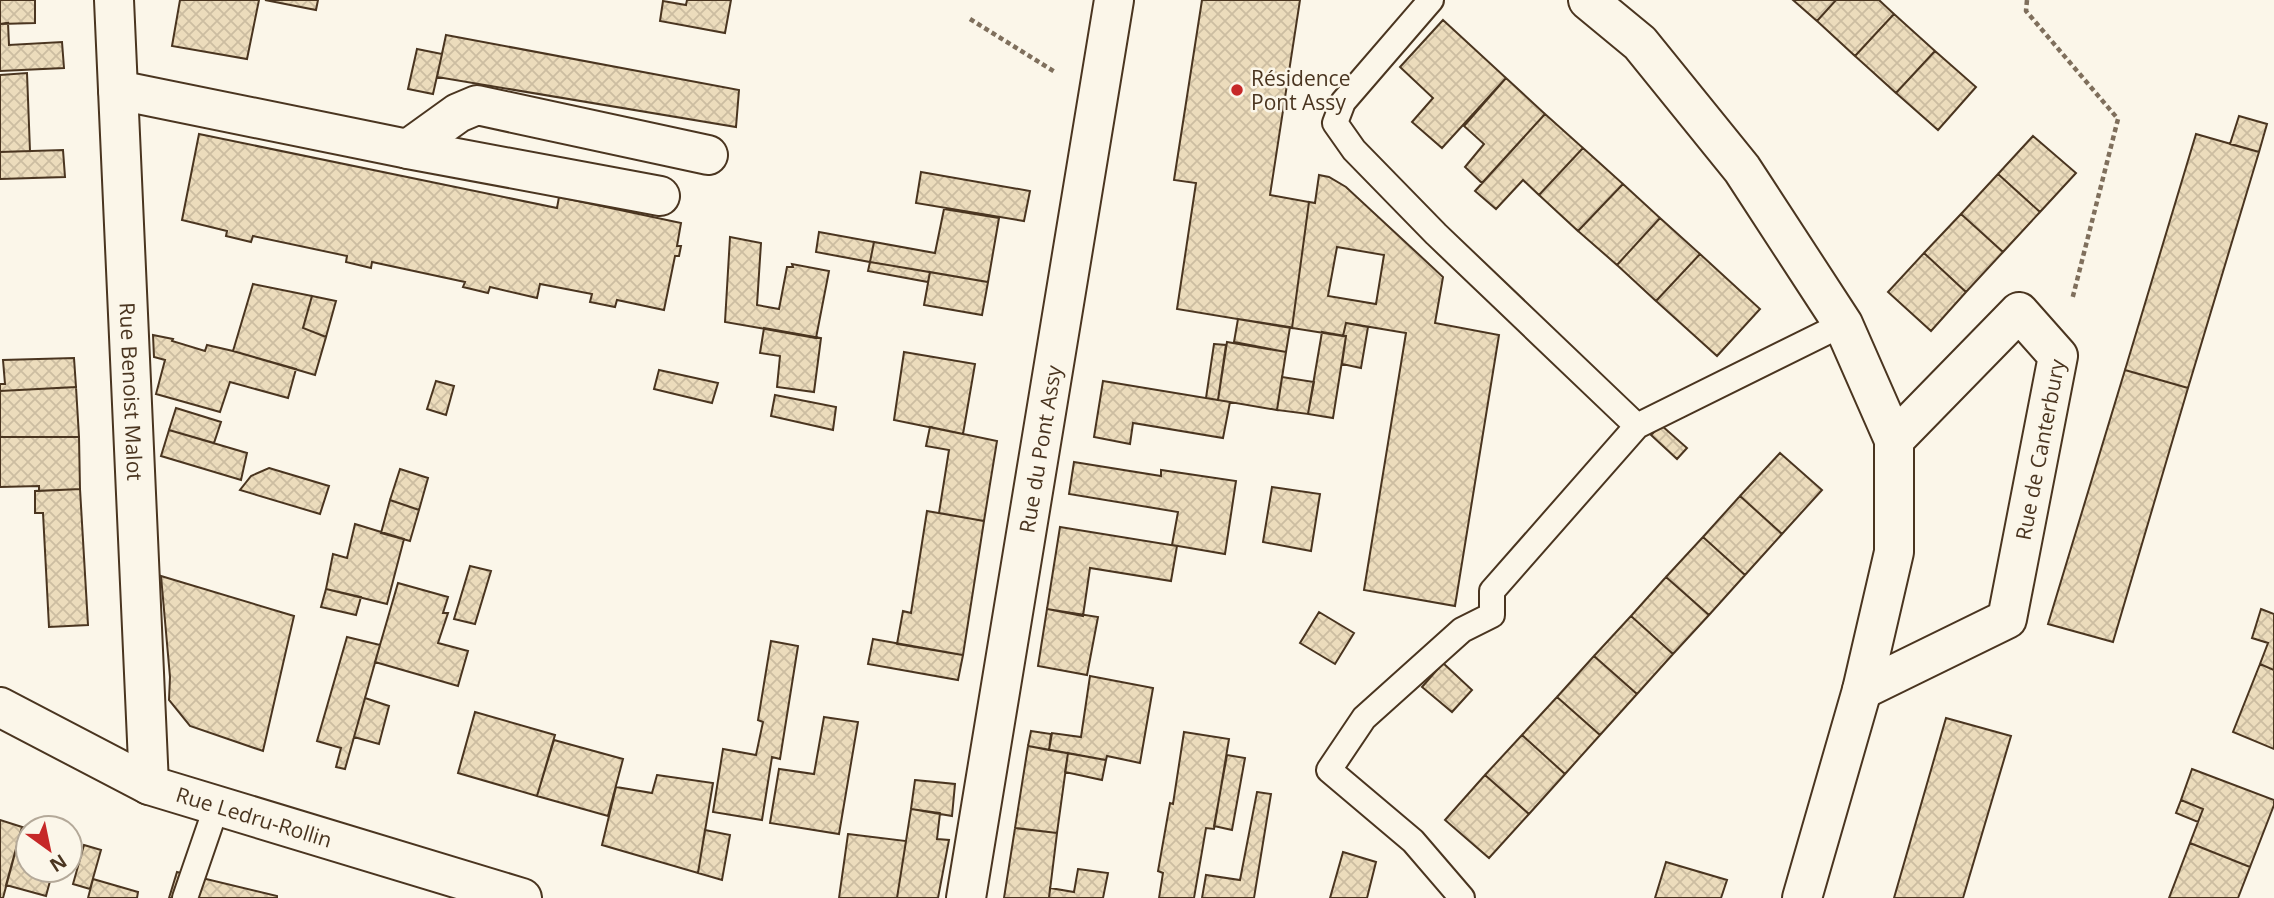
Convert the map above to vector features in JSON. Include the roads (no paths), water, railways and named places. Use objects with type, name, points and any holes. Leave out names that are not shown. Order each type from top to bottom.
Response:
[{"type":"street","name":"Rue Benoist Malot","points":[[114,0],[149,785]]},
{"type":"street","name":"Rue du Pont Assy","points":[[966,898],[1114,0]]},
{"type":"street","points":[[1588,0],[1640,43],[1742,169],[1843,324],[1894,440],[1894,552],[1863,690],[1802,898]]},
{"type":"street","points":[[118,90],[408,149],[660,196]]},
{"type":"street","points":[[408,149],[458,113],[477,104],[708,155]]},
{"type":"street","name":"Rue de Canterbury","points":[[1863,690],[2007,619],[2058,356],[2019,312],[1894,440]]},
{"type":"street","name":"Rue Ledru-Rollin","points":[[0,707],[149,785],[522,898]]},
{"type":"lane","points":[[1431,0],[1343,102],[1335,123],[1354,150],[1436,234],[1637,426]]},
{"type":"lane","points":[[1462,898],[1413,841],[1329,770],[1364,718],[1462,630],[1492,615],[1492,591],[1637,426],[1843,324]]},
{"type":"lane","points":[[185,898],[217,805]]},
{"type":"place","name":"Résidence Pont Assy","points":[[1237,90]]}]
